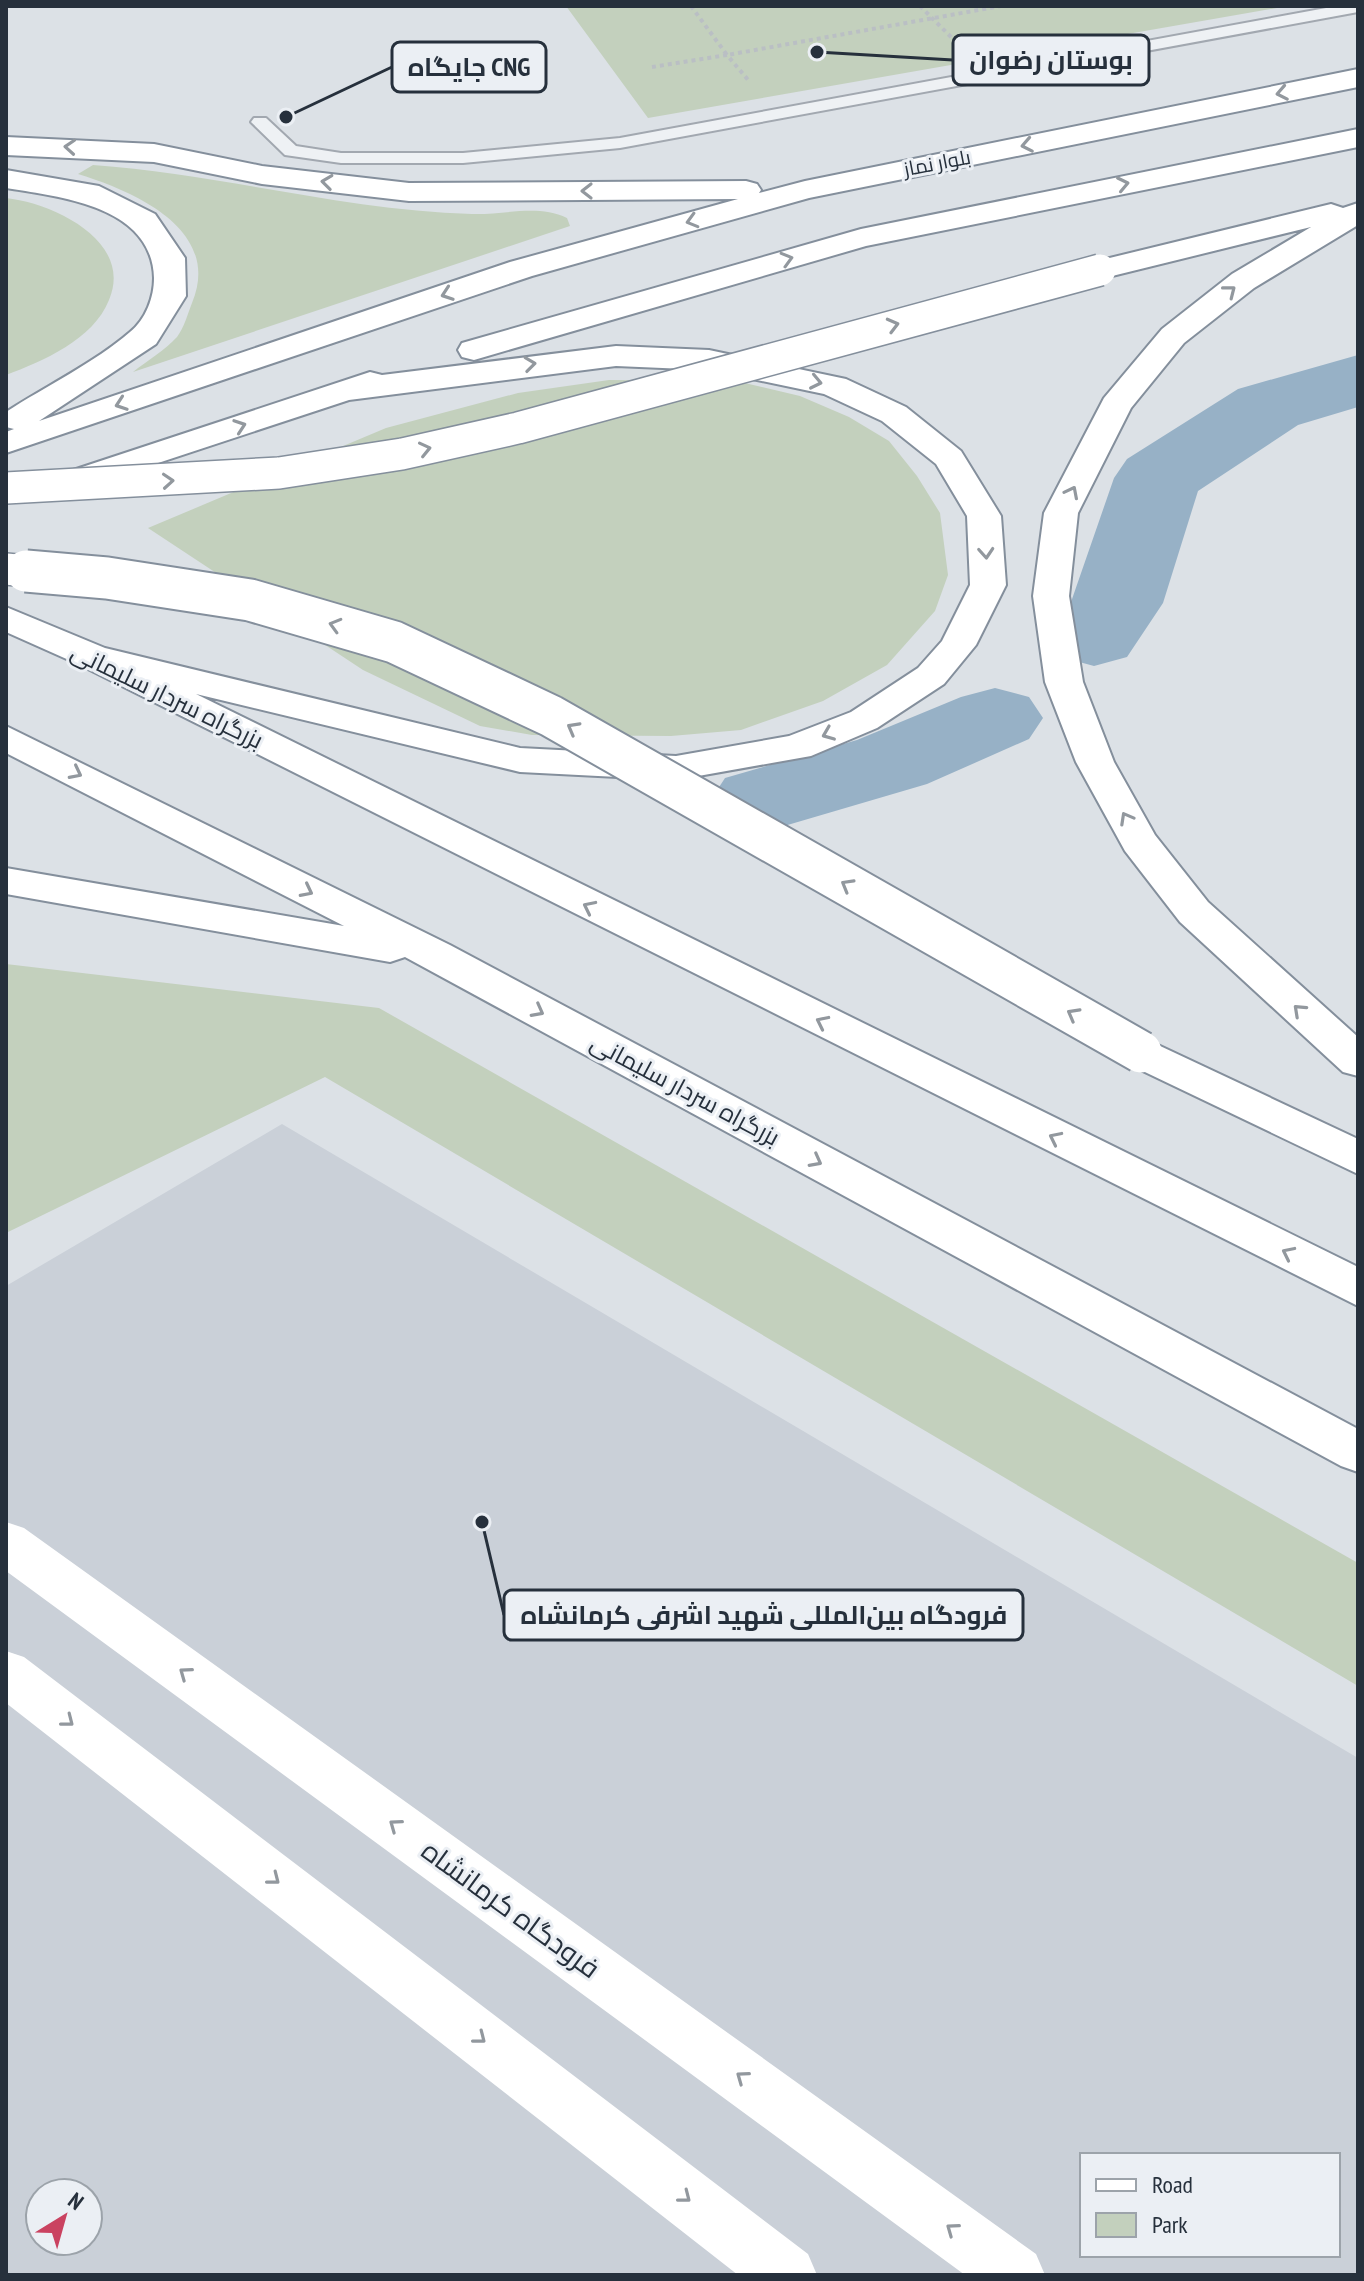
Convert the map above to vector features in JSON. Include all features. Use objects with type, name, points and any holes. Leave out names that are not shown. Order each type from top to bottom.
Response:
[{"type":"main road","name":"بلوار نماز","points":[[6,443],[521,269],[805,190],[1358,78]]},
{"type":"main road","points":[[6,503],[342,391],[861,238],[1358,138]]},
{"type":"main road","points":[[6,146],[154,153],[262,175],[409,192],[805,190]]},
{"type":"main road","points":[[6,179],[88,192],[144,221],[169,258],[170,296],[145,337],[80,382],[6,426]]},
{"type":"main road","points":[[6,488],[279,473],[402,454],[518,428],[1100,270],[1358,209]]},
{"type":"main road","points":[[1358,209],[1243,281],[1173,336],[1116,405],[1061,513],[1051,596],[1064,682],[1095,762],[1139,842],[1194,912],[1358,1061]]},
{"type":"main road","points":[[93,657],[520,760],[676,768],[797,747],[864,720],[931,676],[958,645],[988,585],[984,516],[949,458],[894,414],[834,386],[709,360],[616,356],[492,369],[342,391]]},
{"type":"main road","points":[[6,569],[107,578],[250,600],[394,642],[551,716],[1141,1052],[1358,1158]]},
{"type":"main road","name":"بزرگراه سردار سلیمانی","points":[[6,618],[93,657],[1358,1288]]},
{"type":"main road","name":"بزرگراه سردار سلیمانی","points":[[6,738],[435,955],[1358,1452]]},
{"type":"main road","points":[[6,881],[435,955]]},
{"type":"main road","name":"فرودگاه کرمانشاه","points":[[6,1543],[1015,2275]]},
{"type":"main road","points":[[6,1673],[787,2275]]},
{"type":"lane","points":[[260,122],[291,151],[341,158],[463,158],[620,143],[1358,7]]},
{"type":"path","points":[[691,6],[727,55],[1001,6]]},
{"type":"path","points":[[920,6],[960,46]]},
{"type":"shaded area","points":[[282,1124],[1358,1758],[1358,2275],[6,2275],[6,1286]]},
{"type":"green space","points":[[566,6],[1288,6],[648,118]]},
{"type":"green space","points":[[93,165],[188,176],[376,206],[472,214],[544,212],[567,218],[570,226],[133,372],[167,346],[182,329],[198,277],[195,254],[184,234],[167,217],[123,191],[78,174]]},
{"type":"green space","points":[[6,198],[45,208],[84,229],[100,243],[110,260],[114,279],[109,300],[101,314],[79,338],[51,356],[6,375]]},
{"type":"green space","points":[[609,380],[736,381],[800,396],[849,417],[889,441],[917,476],[940,513],[948,575],[935,611],[887,665],[823,701],[741,730],[671,736],[532,735],[480,726],[363,670],[148,528],[386,428],[518,393]]},
{"type":"green space","points":[[6,964],[379,1008],[1358,1563],[1358,1686],[325,1077],[6,1233]]},
{"type":"waterway","points":[[1094,637],[1117,603],[1158,478],[1268,407],[1358,380]]},
{"type":"waterway","points":[[760,801],[892,762],[995,718]]},
{"type":"place","name":"بوستان رضوان","points":[[817,52]]},
{"type":"place","name":"جایگاه CNG","points":[[286,117]]},
{"type":"place","name":"فرودگاه بین‌المللی شهید اشرفی کرمانشاه","points":[[482,1522]]}]
